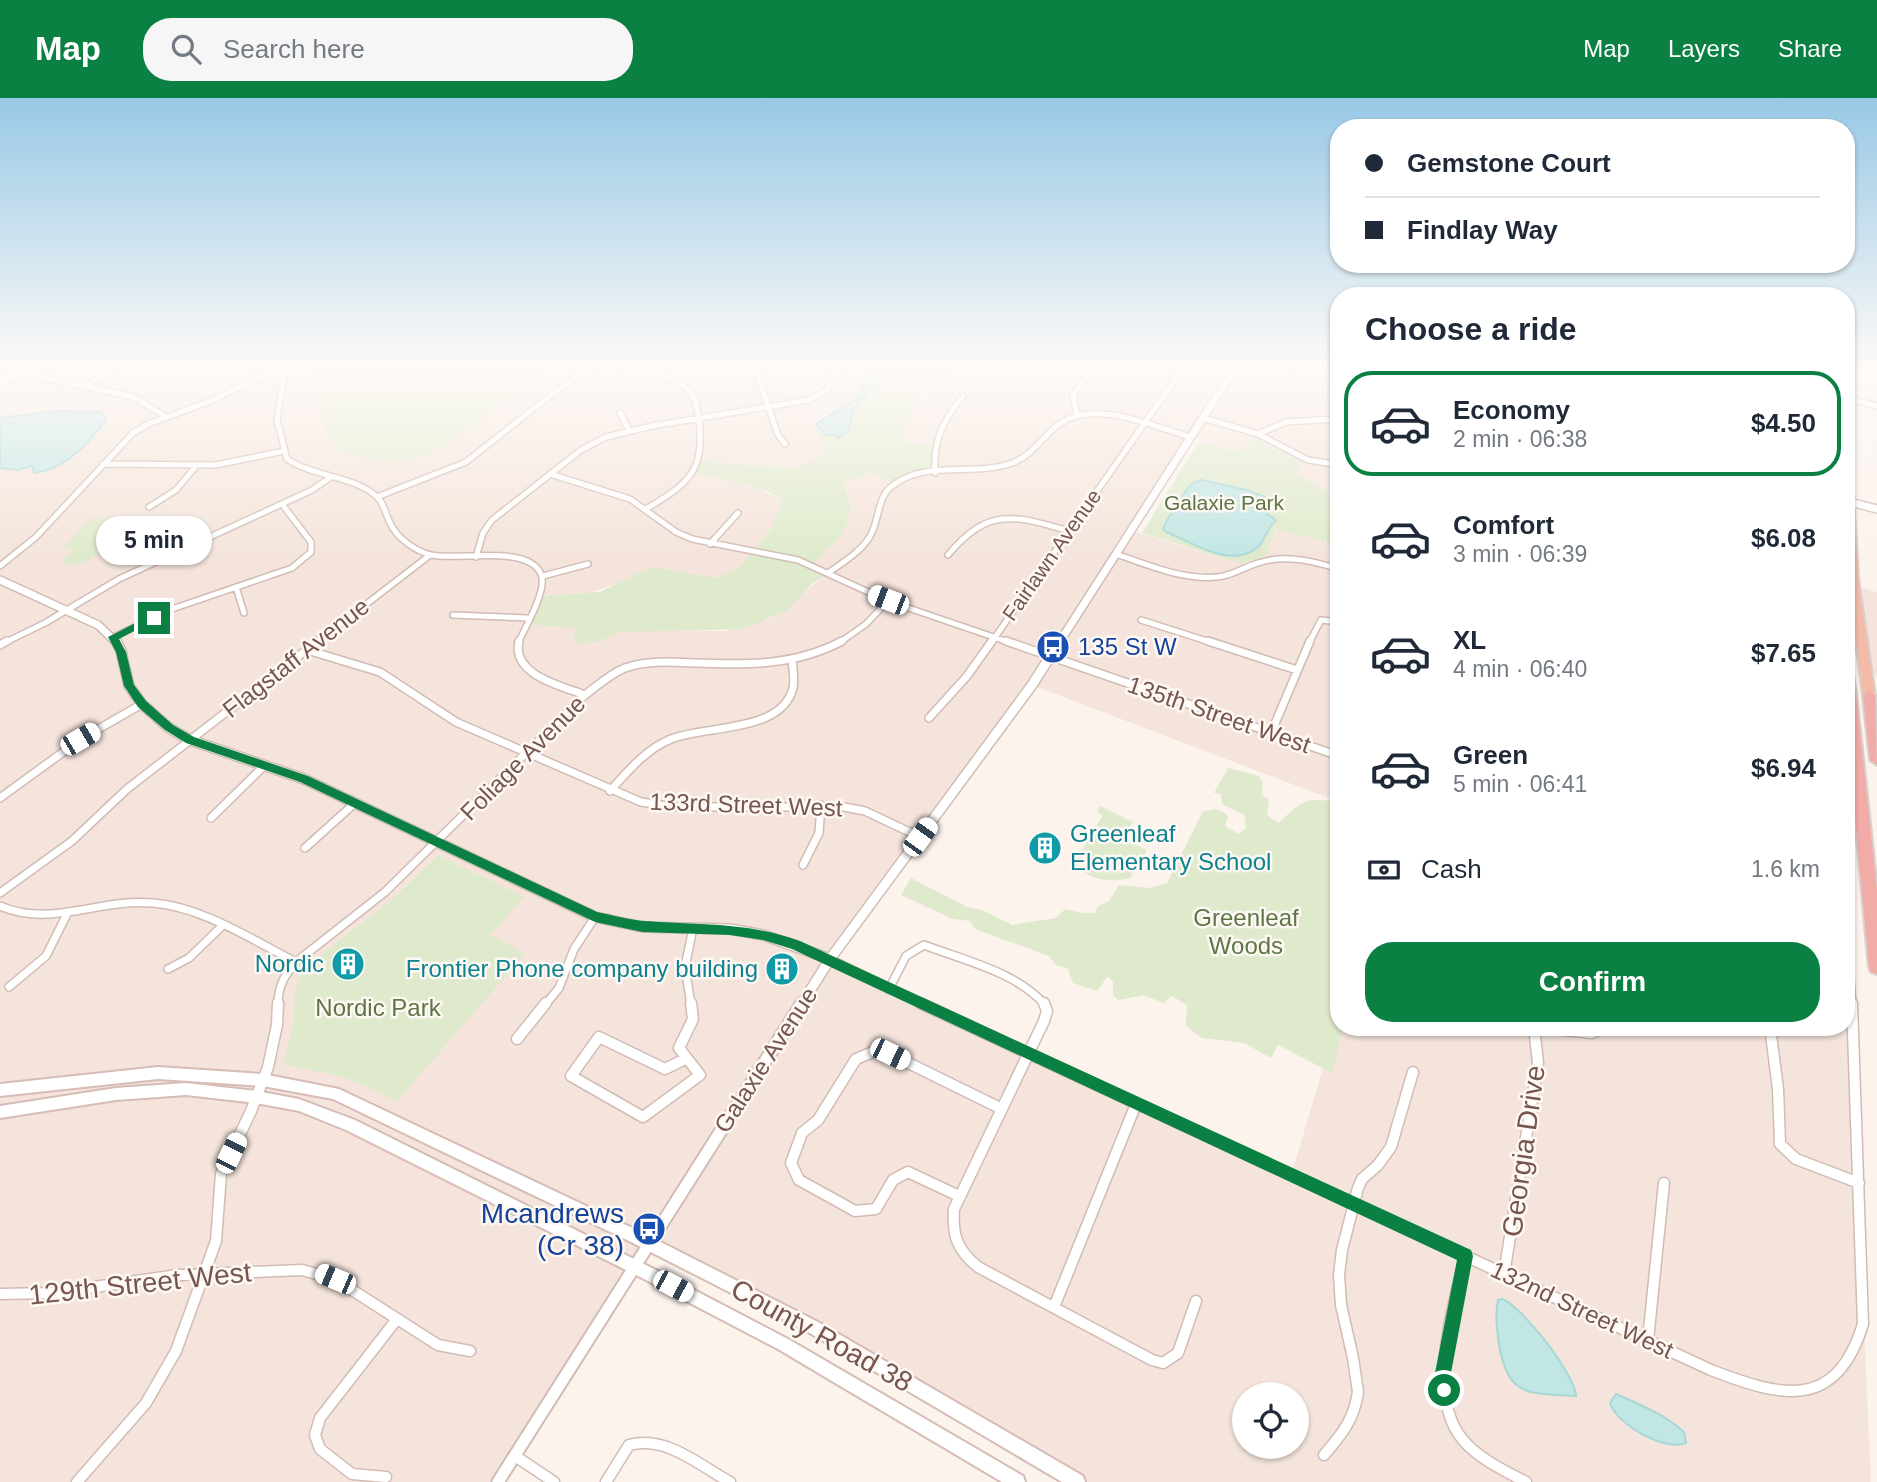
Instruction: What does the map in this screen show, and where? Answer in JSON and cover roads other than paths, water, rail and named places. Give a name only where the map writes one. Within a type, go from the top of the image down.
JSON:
[{"type":"highway","points":[[1855,591],[1873,697],[1877,760]]},
{"type":"highway","points":[[1855,759],[1877,967]]},
{"type":"main road","name":"County Road 38","points":[[0,1090],[158,1073],[263,1080],[334,1093],[649,1244],[813,1327],[1077,1482]]},
{"type":"main road","name":"County Road 38","points":[[0,1112],[116,1094],[176,1090],[256,1097],[299,1105],[350,1125],[635,1266],[783,1345],[1017,1482]]},
{"type":"street","points":[[0,566],[36,537],[134,433]]},
{"type":"street","points":[[280,433],[284,451],[296,466],[360,486],[377,497],[397,534],[429,555],[449,558],[520,558],[535,565],[543,576],[542,588],[517,645],[521,663],[535,674],[585,695]]},
{"type":"street","points":[[377,497],[466,462],[503,433]]},
{"type":"street","points":[[476,557],[483,533],[492,520],[594,442],[621,433]]},
{"type":"street","points":[[646,509],[681,489],[695,473],[703,444],[701,433]]},
{"type":"street","points":[[780,433],[785,444]]},
{"type":"street","points":[[935,473],[933,452],[937,433]]},
{"type":"street","points":[[828,573],[856,552],[869,537],[877,523],[882,498],[890,488],[909,477],[990,469],[1013,463],[1029,454],[1047,433]]},
{"type":"street","name":"Fairlawn Avenue","points":[[929,718],[967,676],[1138,433]]},
{"type":"street","points":[[1173,433],[1191,437]]},
{"type":"street","name":"Galaxie Avenue","points":[[498,1482],[830,959],[1051,657],[1194,433]]},
{"type":"street","points":[[1253,433],[1308,460],[1330,464]]},
{"type":"street","points":[[103,464],[235,463],[284,451]]},
{"type":"street","points":[[149,507],[176,489],[197,465]]},
{"type":"street","name":"135th Street West","points":[[550,474],[612,492],[646,509],[676,532],[710,544],[798,560],[888,600],[1330,753]]},
{"type":"street","points":[[0,645],[119,579],[312,490],[331,477]]},
{"type":"street","points":[[1855,499],[1877,502]]},
{"type":"street","points":[[1855,501],[1877,509]]},
{"type":"street","points":[[0,580],[98,625],[113,637],[175,608],[292,568],[311,552],[312,542],[282,504]]},
{"type":"street","points":[[710,544],[738,513]]},
{"type":"street","points":[[948,555],[969,530],[995,519],[1027,519],[1069,531]]},
{"type":"street","name":"Flagstaff Avenue","points":[[0,893],[72,841],[127,789],[429,555]]},
{"type":"street","points":[[1116,555],[1180,574],[1204,577],[1231,574],[1257,563],[1284,559],[1330,567]]},
{"type":"street","points":[[543,576],[588,565]]},
{"type":"street","points":[[236,587],[244,613]]},
{"type":"street","name":"Foliage Avenue","points":[[77,1482],[146,1403],[176,1351],[216,1241],[221,1174],[263,1080],[277,1025],[278,991],[284,976],[296,962],[385,892],[438,843],[585,695],[611,674],[645,663],[760,664],[792,661],[821,653],[849,639],[867,625],[888,600]]},
{"type":"street","points":[[453,615],[528,618]]},
{"type":"street","points":[[1141,620],[1297,670]]},
{"type":"street","points":[[1272,733],[1317,624],[1321,620],[1330,621]]},
{"type":"street","name":"132nd Street West","points":[[113,637],[121,652],[129,686],[142,704],[169,727],[190,740],[265,765],[355,803],[595,916],[642,927],[693,928],[763,935],[830,959],[1353,1205],[1751,1385],[1781,1390],[1807,1388],[1827,1383],[1847,1363],[1863,1324],[1859,1183]]},
{"type":"street","name":"133rd Street West","points":[[307,650],[380,672],[456,722],[640,802],[672,807],[821,805],[865,811],[920,837]]},
{"type":"street","points":[[610,791],[642,756],[667,740],[699,730],[749,725],[776,712],[788,701],[794,688],[792,661]]},
{"type":"street","points":[[0,798],[80,739],[142,704]]},
{"type":"street","points":[[211,818],[265,765]]},
{"type":"street","points":[[305,848],[355,803]]},
{"type":"street","points":[[803,865],[819,833],[821,805]]},
{"type":"street","points":[[0,906],[21,914],[43,916],[121,904],[153,903],[178,909],[296,962]]},
{"type":"street","points":[[9,987],[41,965],[53,948],[68,912]]},
{"type":"street","points":[[517,1039],[559,988],[574,949],[595,916]]},
{"type":"street","points":[[168,969],[190,958],[221,927]]},
{"type":"street","points":[[685,1059],[665,1069],[599,1037],[571,1076],[643,1117],[700,1074],[678,1048],[693,1019],[685,967],[693,928]]},
{"type":"street","points":[[889,989],[907,953],[914,947],[924,945],[1002,976],[1029,990],[1045,1006],[1047,1013],[959,1196],[951,1226],[963,1254],[978,1266],[1152,1360],[1163,1363],[1178,1353],[1196,1301]]},
{"type":"street","name":"Georgia Drive","points":[[1504,1274],[1538,1063],[1536,1036]]},
{"type":"street","points":[[1771,1036],[1778,1089],[1780,1144],[1796,1159],[1859,1183],[1851,1036]]},
{"type":"street","points":[[959,1196],[908,1172],[893,1180],[876,1209],[855,1211],[799,1180],[792,1170],[791,1157],[802,1133],[818,1120],[852,1064],[868,1053],[890,1054],[1002,1109]]},
{"type":"street","points":[[1324,1455],[1349,1425],[1358,1398],[1357,1380],[1341,1317],[1339,1287],[1342,1253],[1353,1205],[1362,1179],[1378,1165],[1391,1147],[1413,1072]]},
{"type":"street","points":[[1054,1307],[1136,1104]]},
{"type":"street","points":[[1648,1340],[1664,1183]]},
{"type":"street","points":[[1465,1256],[1443,1373],[1446,1407],[1460,1438],[1490,1463],[1526,1482]]},
{"type":"street","name":"129th Street West","points":[[0,1294],[30,1297],[137,1279],[205,1274],[292,1269],[317,1272],[335,1279],[438,1345],[470,1351]]},
{"type":"street","points":[[386,1477],[352,1474],[320,1449],[314,1435],[320,1418],[397,1319]]},
{"type":"street","points":[[606,1482],[629,1445],[641,1441],[667,1447],[730,1482]]},
{"type":"street","points":[[515,1456],[555,1482]]},
{"type":"water","points":[[0,433],[96,433],[67,460],[45,471],[34,473],[32,466],[18,470],[0,468]]},
{"type":"water","points":[[824,433],[846,433],[838,439],[835,435]]},
{"type":"water","points":[[1201,480],[1247,490],[1270,499],[1267,514],[1276,520],[1258,547],[1236,556],[1224,555],[1199,547],[1163,529],[1187,489]]},
{"type":"water","points":[[1502,1299],[1522,1314],[1558,1358],[1574,1386],[1576,1396],[1533,1393],[1515,1384],[1508,1375],[1497,1328],[1498,1300]]},
{"type":"water","points":[[1616,1394],[1668,1420],[1684,1432],[1686,1443],[1666,1444],[1631,1427],[1614,1411],[1610,1403]]},
{"type":"place","name":"135 St W","points":[[1053,647]]},
{"type":"place","name":"Greenleaf Elementary School","points":[[1045,848]]},
{"type":"place","name":"Nordic","points":[[348,964]]},
{"type":"place","name":"Frontier Phone company building","points":[[782,969]]},
{"type":"place","name":"Mcandrews (Cr 38)","points":[[649,1229]]},
{"type":"park label","name":"Galaxie Park","points":[[1224,503]]},
{"type":"park label","name":"Greenleaf Woods","points":[[1246,932]]},
{"type":"park label","name":"Nordic Park","points":[[378,1008]]}]
